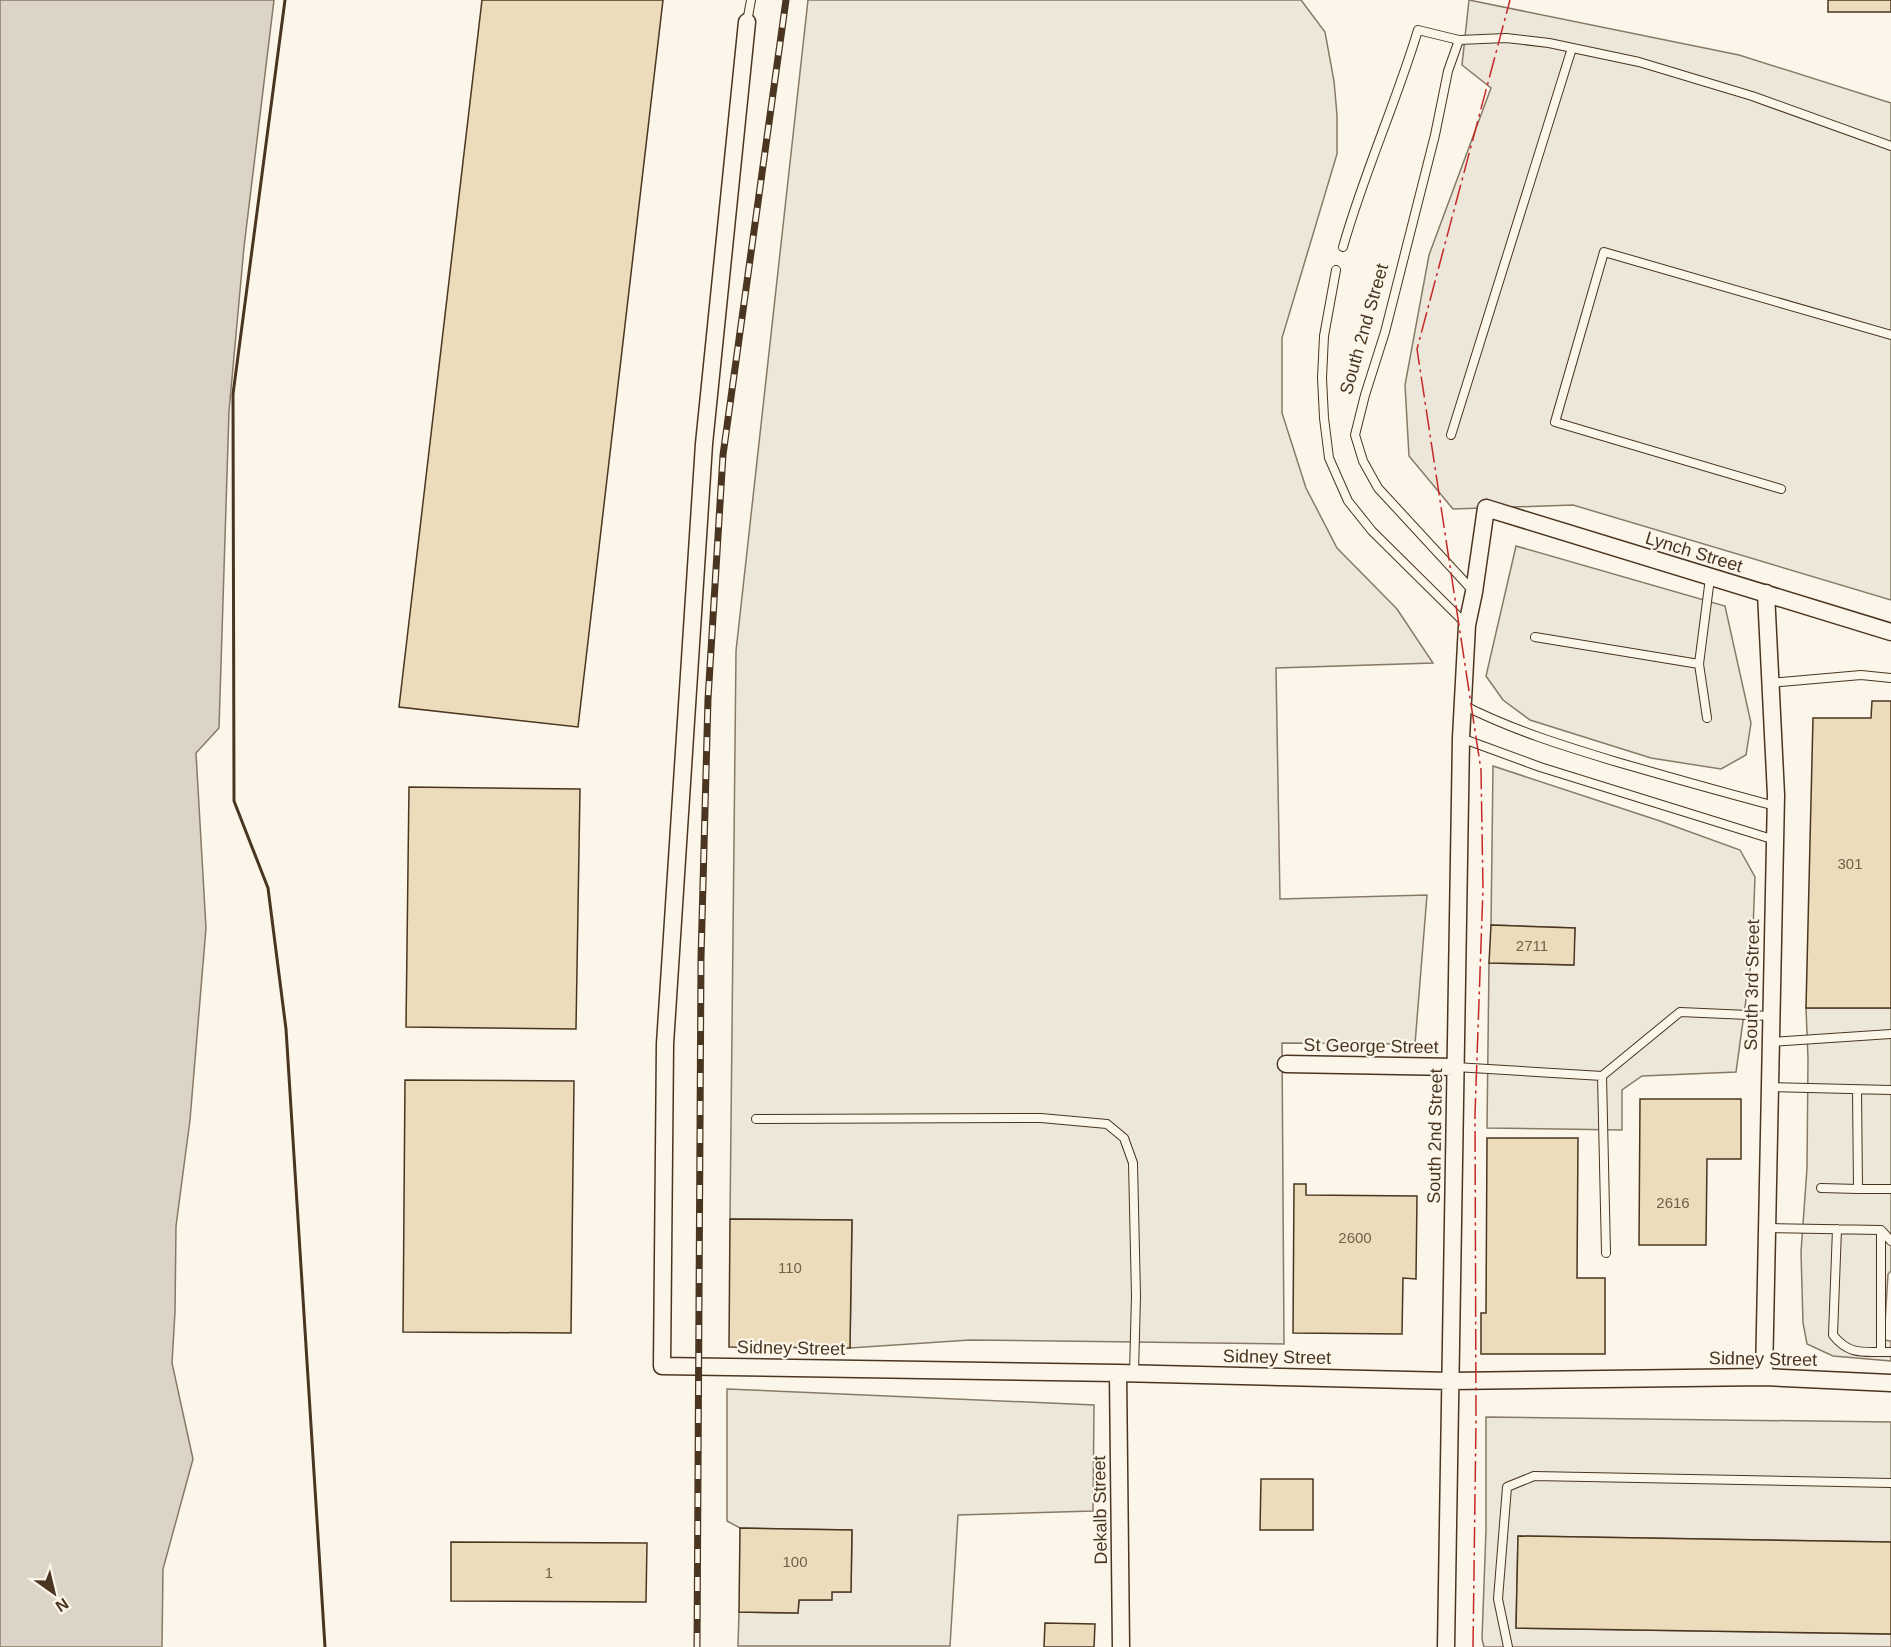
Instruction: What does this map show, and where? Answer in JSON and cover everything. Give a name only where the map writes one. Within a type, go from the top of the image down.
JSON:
[{"type":"street","name":"Sidney Street","points":[[747,22],[704,444],[665,1044],[662,1366],[1126,1373],[1451,1381],[1764,1377],[1891,1383]]},
{"type":"street","name":"South 2nd Street","points":[[1446,1647],[1461,738],[1467,625],[1486,508]]},
{"type":"street","name":"Lynch Street","points":[[1486,508],[1891,632]]},
{"type":"street","name":"South 3rd Street","points":[[1764,1377],[1775,840],[1766,593]]},
{"type":"street","name":"St George Street","points":[[1286,1064],[1455,1067]]},
{"type":"street","name":"Dekalb Street","points":[[1121,1647],[1126,1373]]},
{"type":"lane","points":[[747,22],[751,0]]},
{"type":"lane","points":[[1342,247],[1419,30],[1459,40],[1506,38],[1549,43],[1639,62],[1752,96],[1891,146]]},
{"type":"lane","name":"South 2nd Street","points":[[1459,40],[1448,71],[1435,135],[1385,332],[1355,435],[1364,461],[1378,488],[1474,592]]},
{"type":"lane","points":[[1451,435],[1572,48]]},
{"type":"lane","points":[[1781,489],[1555,422],[1604,252],[1890,333]]},
{"type":"lane","name":"South 2nd Street","points":[[1336,270],[1324,336],[1324,418],[1329,458],[1348,501],[1372,531],[1467,625]]},
{"type":"lane","points":[[1707,718],[1699,664],[1710,578]]},
{"type":"lane","points":[[1535,637],[1699,664]]},
{"type":"lane","points":[[1770,683],[1861,675],[1891,678]]},
{"type":"lane","points":[[1463,705],[1514,729],[1549,742],[1697,786],[1775,806]]},
{"type":"lane","points":[[1461,738],[1540,767],[1775,840]]},
{"type":"lane","points":[[1455,1067],[1602,1076],[1680,1012],[1771,1016]]},
{"type":"lane","points":[[1771,1042],[1891,1034]]},
{"type":"lane","points":[[1602,1076],[1606,1253]]},
{"type":"lane","points":[[1770,1087],[1891,1090]]},
{"type":"lane","points":[[1857,1090],[1858,1189]]},
{"type":"lane","name":"Dekalb Street","points":[[756,1119],[1041,1118],[1107,1124],[1124,1138],[1132,1163],[1136,1278],[1126,1373]]},
{"type":"lane","points":[[1821,1188],[1891,1189]]},
{"type":"lane","points":[[1767,1228],[1881,1230],[1891,1241]]},
{"type":"lane","points":[[1837,1229],[1833,1335],[1840,1344],[1852,1351],[1891,1352]]},
{"type":"lane","points":[[1881,1230],[1881,1351]]},
{"type":"lane","points":[[1508,1647],[1498,1599],[1507,1487],[1516,1483],[1534,1476],[1891,1483]]},
{"type":"shaded area","points":[[0,0],[274,0],[244,247],[229,411],[219,728],[196,753],[206,928],[190,1120],[176,1226],[172,1363],[193,1459],[163,1569],[162,1647],[0,1647]]},
{"type":"shaded area","points":[[808,0],[1301,0],[1325,32],[1334,81],[1337,154],[1282,338],[1282,413],[1306,488],[1337,548],[1397,609],[1433,663],[1276,668],[1280,899],[1427,895],[1415,1044],[1282,1043],[1284,1344],[970,1340],[850,1348],[852,1220],[730,1219],[736,651]]},
{"type":"shaded area","points":[[1469,0],[1739,55],[1891,103],[1891,600],[1573,505],[1453,509],[1409,456],[1405,385],[1429,255],[1491,88],[1462,65]]},
{"type":"shaded area","points":[[1516,546],[1725,606],[1751,723],[1746,755],[1721,769],[1651,758],[1530,720],[1503,700],[1486,676]]},
{"type":"shaded area","points":[[1493,766],[1740,850],[1755,877],[1752,956],[1736,1072],[1642,1076],[1622,1090],[1622,1130],[1487,1128],[1489,963],[1573,965],[1575,928],[1491,925]]},
{"type":"shaded area","points":[[1806,1008],[1891,1008],[1891,1271],[1888,1274],[1884,1340],[1891,1341],[1891,1361],[1833,1356],[1807,1344],[1803,1323],[1801,1252],[1807,1168]]},
{"type":"shaded area","points":[[727,1389],[1094,1405],[1093,1511],[958,1515],[950,1646],[738,1646],[739,1612],[798,1613],[799,1600],[831,1600],[832,1592],[851,1592],[852,1530],[740,1528],[727,1521]]},
{"type":"shaded area","points":[[1486,1417],[1891,1422],[1891,1542],[1518,1536],[1516,1628],[1891,1634],[1891,1647],[1484,1647],[1482,1639],[1486,1530]]},
{"type":"building","points":[[482,0],[663,0],[578,727],[399,707]]},
{"type":"building","points":[[1828,0],[1891,0],[1891,12],[1828,12]]},
{"type":"building","points":[[1872,701],[1891,701],[1891,1008],[1806,1008],[1813,718],[1871,718]]},
{"type":"building","points":[[409,787],[580,789],[576,1029],[406,1027]]},
{"type":"building","points":[[1491,925],[1575,928],[1574,965],[1489,963]]},
{"type":"building","points":[[405,1080],[574,1081],[571,1333],[403,1332]]},
{"type":"building","points":[[1640,1099],[1741,1099],[1741,1159],[1707,1159],[1706,1245],[1639,1245]]},
{"type":"building","points":[[1487,1138],[1578,1138],[1577,1278],[1605,1278],[1605,1354],[1481,1354],[1481,1313],[1486,1313]]},
{"type":"building","points":[[1294,1184],[1306,1184],[1306,1195],[1417,1196],[1416,1279],[1403,1278],[1402,1334],[1293,1333]]},
{"type":"building","points":[[730,1219],[852,1220],[850,1348],[729,1347]]},
{"type":"building","points":[[1261,1479],[1313,1479],[1313,1530],[1260,1530]]},
{"type":"building","points":[[740,1528],[852,1530],[851,1592],[832,1592],[832,1600],[799,1600],[798,1613],[739,1612]]},
{"type":"building","points":[[1518,1536],[1891,1542],[1891,1634],[1516,1628]]},
{"type":"building","points":[[451,1542],[647,1543],[646,1602],[451,1601]]},
{"type":"building","points":[[1045,1623],[1095,1624],[1094,1647],[1044,1647]]},
{"type":"railway","points":[[697,1647],[701,958],[708,699],[723,455],[786,0]]},
{"type":"wall","points":[[285,0],[233,394],[234,801],[268,888],[286,1029],[325,1647]]},
{"type":"power","points":[[1473,1647],[1476,1421],[1475,1114],[1483,888],[1481,770],[1417,349],[1510,0]]}]
